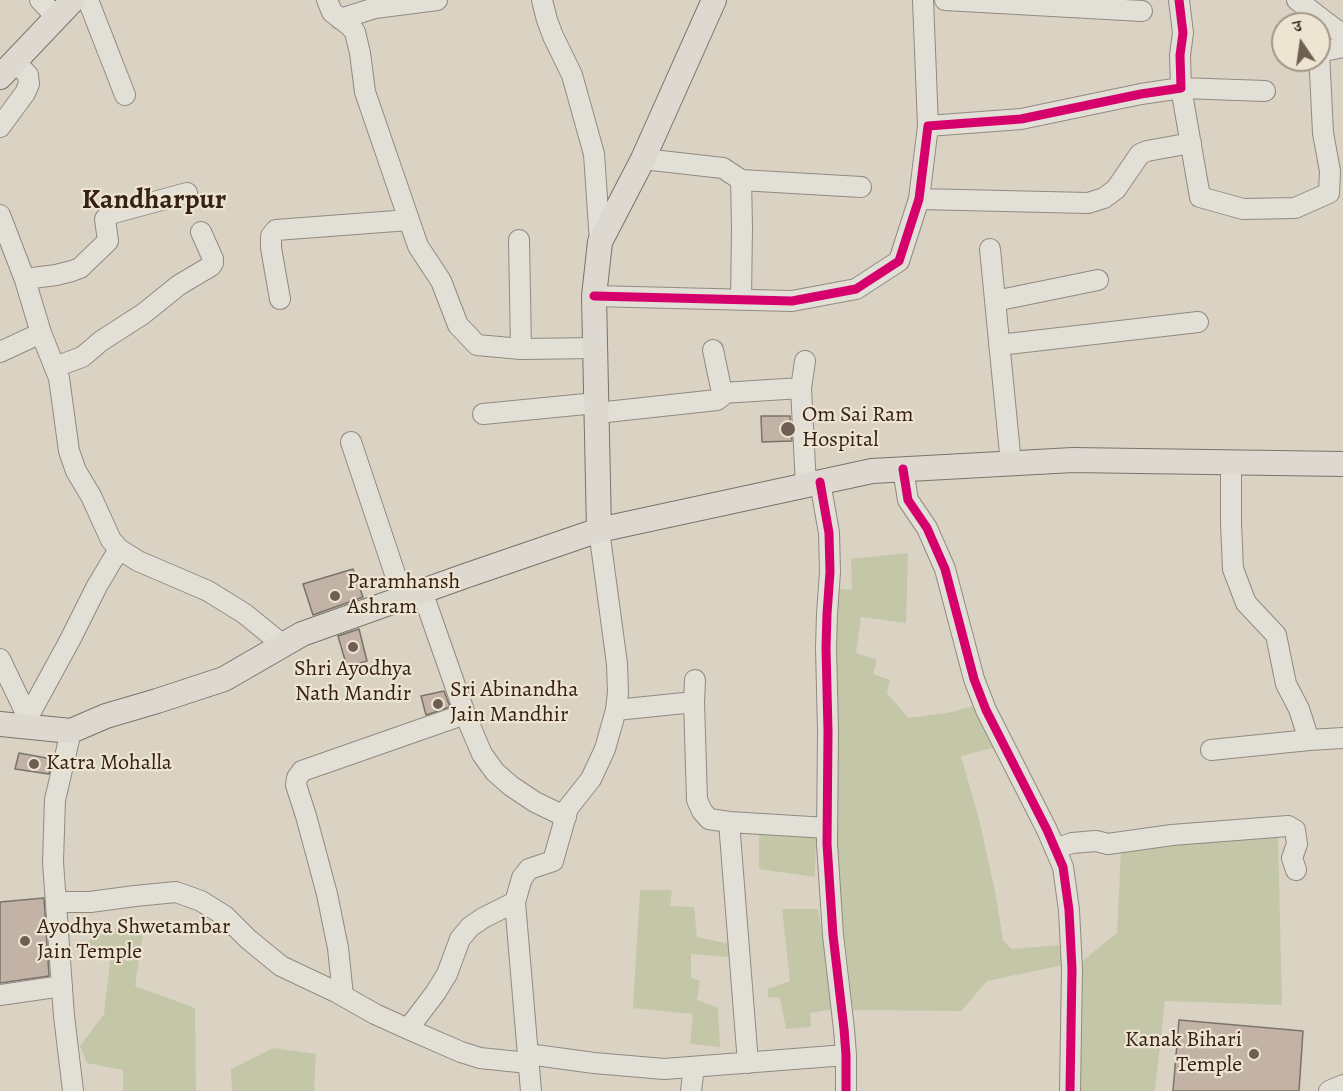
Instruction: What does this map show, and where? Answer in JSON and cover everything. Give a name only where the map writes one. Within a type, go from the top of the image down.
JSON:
[{"type":"main road","points":[[7,69],[48,9],[73,0]]},
{"type":"main road","points":[[599,530],[594,296],[600,242],[643,159],[714,0]]},
{"type":"main road","points":[[0,724],[30,723],[71,731],[106,716],[224,679],[302,634],[599,530],[872,471],[1073,460],[1343,464]]},
{"type":"street","points":[[88,0],[125,95]]},
{"type":"street","points":[[327,0],[332,12],[355,32],[365,92],[418,246],[441,281],[458,325],[477,345],[521,349],[595,348]]},
{"type":"street","points":[[340,19],[375,8],[437,0]]},
{"type":"street","points":[[543,0],[553,36],[572,75],[594,154],[600,242]]},
{"type":"street","points":[[594,296],[792,302],[856,289],[899,261],[919,199],[928,126],[923,0]]},
{"type":"street","points":[[945,0],[1048,3],[1142,11]]},
{"type":"street","points":[[1179,0],[1184,33],[1180,56],[1181,88],[1200,197],[1243,209],[1295,208],[1329,194],[1330,171],[1323,133],[1319,52],[1343,47]]},
{"type":"street","points":[[1298,0],[1343,33]]},
{"type":"street","points":[[0,126],[25,93],[29,84],[28,75],[7,69]]},
{"type":"street","points":[[928,126],[1020,119],[1181,88],[1265,91]]},
{"type":"street","points":[[919,199],[1088,204],[1104,198],[1116,189],[1140,154],[1191,143]]},
{"type":"street","points":[[643,159],[723,168],[741,180],[861,187]]},
{"type":"street","points":[[741,180],[741,300]]},
{"type":"street","points":[[25,279],[72,272],[80,268],[108,241],[105,219],[110,214],[187,193]]},
{"type":"street","points":[[0,215],[59,378],[69,451],[76,471],[91,496],[111,540],[119,549],[138,561],[207,591],[245,614],[283,645]]},
{"type":"street","points":[[280,299],[271,248],[271,236],[276,230],[409,220]]},
{"type":"street","points":[[55,367],[82,357],[101,341],[143,314],[179,285],[211,266],[213,259],[201,232]]},
{"type":"street","points":[[519,240],[521,349]]},
{"type":"street","points":[[990,249],[1011,464]]},
{"type":"street","points":[[995,301],[1098,280]]},
{"type":"street","points":[[999,345],[1198,322]]},
{"type":"street","points":[[0,352],[41,333]]},
{"type":"street","points":[[483,414],[711,402],[721,398],[722,393],[713,350]]},
{"type":"street","points":[[805,361],[801,388],[813,484],[829,533],[830,572],[826,648],[827,844],[833,935],[846,1055],[846,1091]]},
{"type":"street","points":[[722,393],[801,388]]},
{"type":"street","points":[[351,442],[412,595],[482,754],[495,772],[511,786],[566,817]]},
{"type":"street","points":[[1232,463],[1233,569],[1246,603],[1276,635],[1286,684],[1299,709],[1309,740]]},
{"type":"street","points":[[903,470],[908,500],[927,528],[945,569],[974,679],[986,710],[1020,775],[1063,867],[1072,969],[1070,1091]]},
{"type":"street","points":[[531,1091],[515,902],[522,878],[529,869],[553,861],[568,808],[591,779],[605,749],[616,710],[617,664],[599,530]]},
{"type":"street","points":[[30,723],[97,586],[119,549]]},
{"type":"street","points":[[0,659],[30,723]]},
{"type":"street","points":[[695,680],[697,800],[709,819],[827,828]]},
{"type":"street","points":[[616,710],[694,702]]},
{"type":"street","points":[[343,996],[338,948],[327,894],[296,785],[297,778],[302,771],[465,714]]},
{"type":"street","points":[[71,731],[55,800],[53,862],[62,986],[73,1091]]},
{"type":"street","points":[[1211,750],[1343,738]]},
{"type":"street","points":[[729,822],[748,1063]]},
{"type":"street","points":[[1055,849],[1072,843],[1096,841],[1108,844],[1172,835],[1288,826],[1295,830],[1297,844],[1292,858],[1296,870]]},
{"type":"street","points":[[56,902],[90,902],[176,892],[201,900],[225,916],[248,939],[281,966],[375,1014],[461,1052],[480,1058],[528,1058],[664,1069],[846,1055]]},
{"type":"street","points":[[408,1029],[447,974],[460,939],[470,927],[515,902]]},
{"type":"street","points":[[0,995],[62,986]]},
{"type":"street","points":[[691,1091],[694,1067]]},
{"type":"street","points":[[1329,1091],[1343,1085]]},
{"type":"green space","points":[[908,553],[906,623],[861,617],[856,653],[877,660],[873,674],[890,680],[887,693],[908,718],[947,713],[974,706],[996,747],[961,756],[979,819],[1003,940],[1012,949],[1059,945],[1063,965],[987,981],[961,1011],[853,1010],[832,831],[834,588],[852,590],[851,559]]},
{"type":"green space","points":[[759,834],[816,836],[815,877],[759,869]]},
{"type":"green space","points":[[1278,835],[1282,1005],[1165,1001],[1155,1091],[1080,1091],[1080,963],[1117,933],[1121,851]]},
{"type":"green space","points":[[640,890],[672,890],[670,906],[694,907],[697,937],[730,944],[729,957],[691,954],[691,978],[700,981],[697,1000],[718,1008],[720,1047],[690,1044],[693,1014],[633,1008]]},
{"type":"green space","points":[[782,909],[818,909],[834,1009],[810,1013],[811,1027],[786,1029],[780,998],[768,997],[768,989],[790,981]]},
{"type":"green space","points":[[128,923],[144,928],[135,986],[195,1008],[196,1091],[123,1091],[123,1070],[87,1063],[80,1046],[104,1014],[111,952],[76,946]]},
{"type":"green space","points":[[273,1048],[316,1054],[314,1091],[232,1091],[231,1069]]},
{"type":"building","points":[[761,416],[790,416],[792,441],[762,442]]},
{"type":"building","name":"Paramhansh Ashram","points":[[353,569],[363,597],[313,615],[303,584]]},
{"type":"building","name":"Shri Ayodhya Nath Mandir","points":[[359,629],[367,661],[347,667],[338,636]]},
{"type":"building","name":"Sri Abinandha Jain Mandhir","points":[[444,691],[450,707],[426,715],[421,696]]},
{"type":"building","name":"Katra Mohalla","points":[[19,753],[52,759],[49,774],[15,769]]},
{"type":"building","name":"Ayodhya Shwetambar Jain Temple","points":[[44,898],[49,976],[0,983],[0,902]]},
{"type":"building","points":[[1179,1020],[1303,1031],[1299,1091],[1173,1091]]},
{"type":"cycle path","points":[[594,296],[792,301],[856,289],[899,261],[919,199],[928,126],[1021,119],[1181,88],[1180,55],[1183,33],[1179,0]]},
{"type":"cycle path","points":[[903,469],[908,500],[927,528],[945,569],[974,679],[986,710],[1047,830],[1063,867],[1069,910],[1072,969],[1070,1091]]},
{"type":"cycle path","points":[[820,482],[829,533],[830,572],[826,648],[827,844],[833,935],[844,1029],[846,1091]]},
{"type":"place","name":"Om Sai Ram Hospital","points":[[788,429]]},
{"type":"place","name":"Paramhansh Ashram","points":[[335,596]]},
{"type":"place","name":"Shri Ayodhya Nath Mandir","points":[[353,647]]},
{"type":"place","name":"Sri Abinandha Jain Mandhir","points":[[438,704]]},
{"type":"place","name":"Katra Mohalla","points":[[34,764]]},
{"type":"place","name":"Ayodhya Shwetambar Jain Temple","points":[[25,941]]},
{"type":"place","name":"Kanak Bihari Temple","points":[[1254,1054]]},
{"type":"district","name":"Kandharpur","points":[[154,201]]}]
